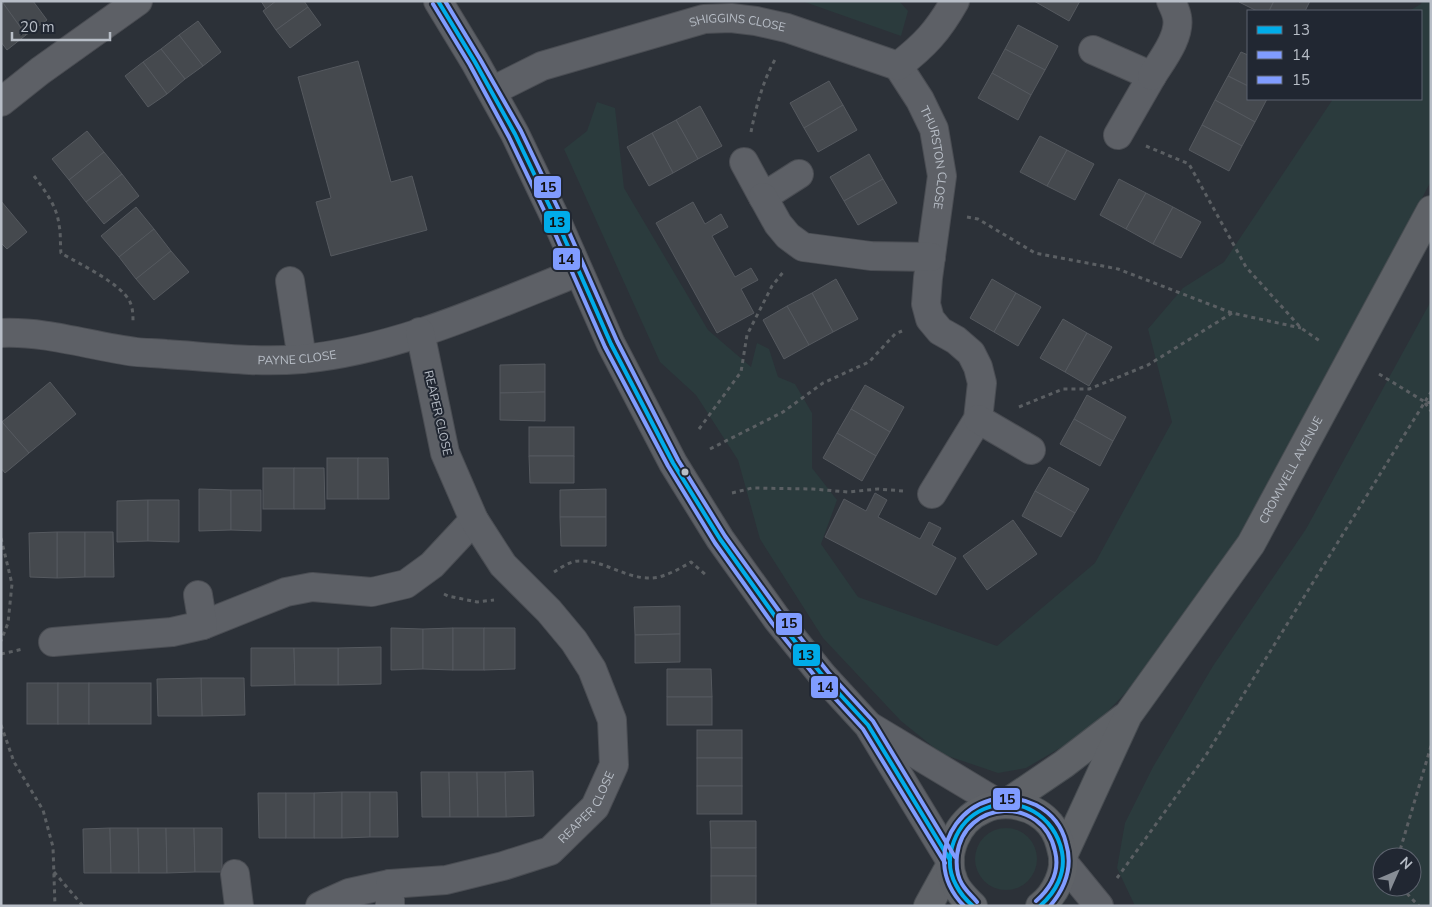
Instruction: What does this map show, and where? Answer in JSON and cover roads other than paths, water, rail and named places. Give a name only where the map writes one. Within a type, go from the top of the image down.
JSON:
[{"type":"main road","name":"CROMWELL AVENUE","points":[[1040,906],[1053,892],[1060,878],[1063,859],[1128,715],[1251,544],[1431,210]]},
{"type":"main road","name":"CROMWELL AVENUE","points":[[950,863],[952,844],[959,829],[970,817],[984,808],[1002,804],[1064,764],[1128,715]]},
{"type":"main road","points":[[1002,804],[1022,806],[1037,813],[1050,824],[1059,840],[1063,859]]},
{"type":"main road","points":[[928,906],[950,863]]},
{"type":"main road","points":[[950,863],[954,882],[963,896],[973,906]]},
{"type":"street","points":[[1,102],[40,71],[138,1]]},
{"type":"street","points":[[438,1],[492,91],[536,177],[611,344],[673,463],[720,539],[782,626],[823,676],[868,724],[950,863]]},
{"type":"street","points":[[898,66],[933,36],[956,1]]},
{"type":"street","points":[[1118,135],[1174,38],[1177,27],[1171,1]]},
{"type":"street","name":"SHIGGINS CLOSE","points":[[492,91],[542,66],[704,19],[731,18],[758,11],[787,28],[898,66]]},
{"type":"street","points":[[1093,50],[1152,76]]},
{"type":"street","name":"THURSTON CLOSE","points":[[898,66],[920,100],[934,129],[942,176],[926,304],[930,319],[940,331],[956,340],[971,353],[978,367],[982,383],[978,419]]},
{"type":"street","points":[[744,162],[783,230],[803,247],[871,256],[931,257]]},
{"type":"street","points":[[763,197],[798,174]]},
{"type":"street","name":"PAYNE CLOSE","points":[[1,333],[17,332],[51,336],[136,352],[262,360],[302,358],[365,349],[420,332],[485,309],[578,272]]},
{"type":"street","points":[[290,280],[302,358]]},
{"type":"street","name":"REAPER CLOSE","points":[[320,906],[349,893],[390,895],[503,866],[550,851],[595,807],[614,765],[612,720],[592,669],[574,641],[549,611],[503,564],[474,520],[445,453],[420,332]]},
{"type":"street","points":[[932,494],[978,419],[1031,450]]},
{"type":"street","points":[[53,642],[172,632],[203,625],[286,592],[312,587],[372,592],[406,584],[432,565],[474,520]]},
{"type":"street","points":[[198,595],[203,625]]},
{"type":"street","points":[[868,724],[1002,804]]},
{"type":"street","points":[[1063,859],[1099,906]]},
{"type":"street","points":[[235,874],[239,906]]}]
